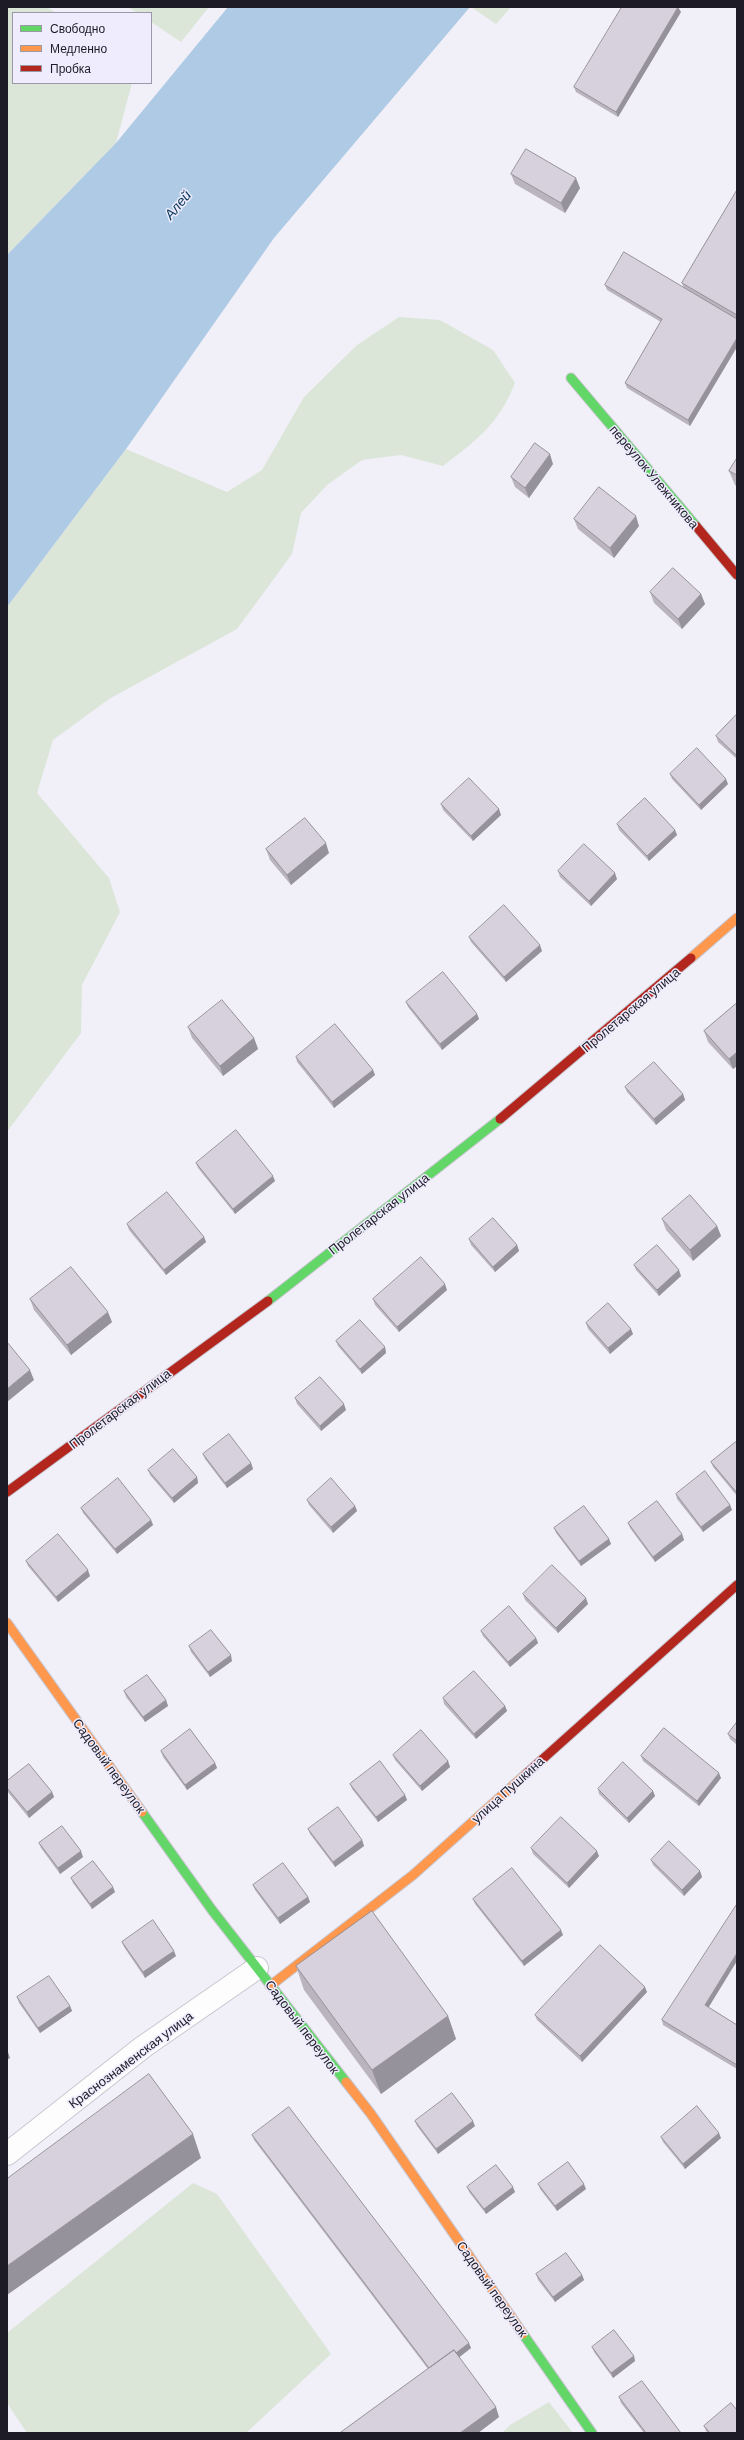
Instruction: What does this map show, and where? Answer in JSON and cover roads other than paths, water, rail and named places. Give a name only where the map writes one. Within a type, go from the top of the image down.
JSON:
[{"type":"street","name":"переулок Улежникова","points":[[571,378],[737,575]]},
{"type":"street","name":"Пролетарская улица","points":[[7,1492],[339,1246],[558,1071],[668,979],[737,918]]},
{"type":"street","name":"улица Пушкина","points":[[270,1986],[413,1875],[737,1586]]},
{"type":"street","name":"Садовый переулок","points":[[7,1623],[212,1910],[371,2114],[592,2433]]},
{"type":"street","name":"Краснознаменская улица","points":[[7,2154],[143,2048],[257,1968]]},
{"type":"water","name":"Алей","points":[[228,7],[470,7],[274,238],[126,449],[7,607],[7,255],[116,143]]}]
